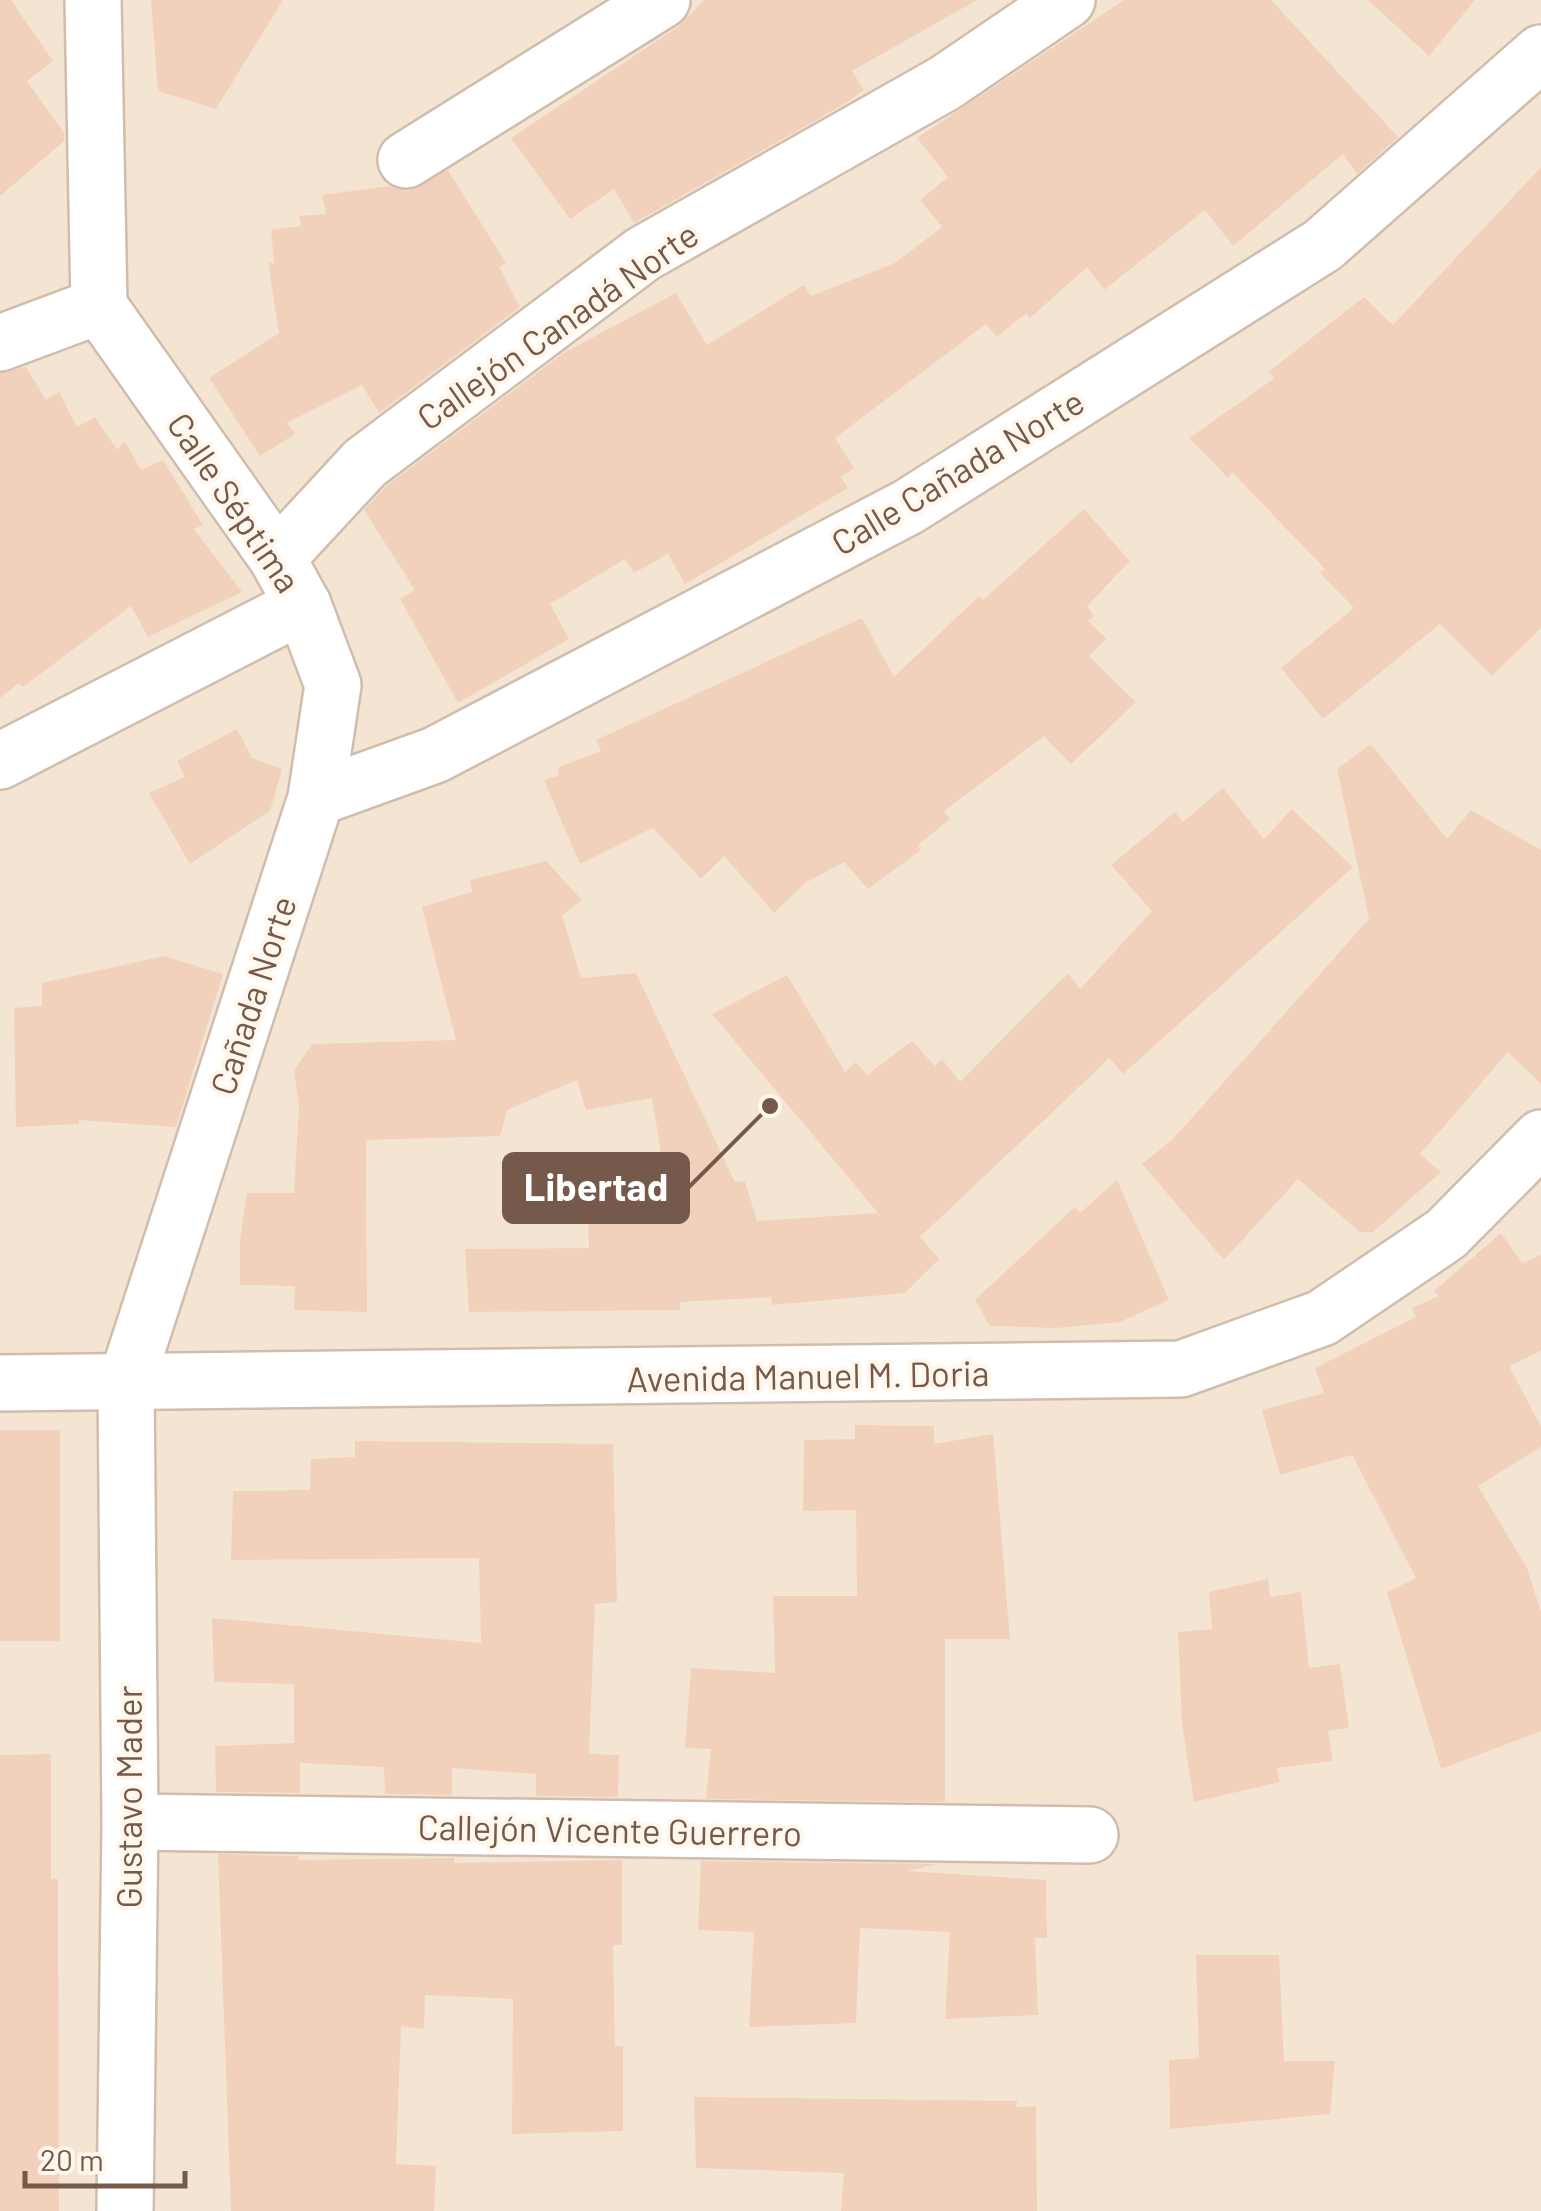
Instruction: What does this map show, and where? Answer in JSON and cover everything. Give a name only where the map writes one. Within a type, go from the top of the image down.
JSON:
[{"type":"street","points":[[0,343],[99,306],[93,0]]},
{"type":"street","points":[[406,160],[662,0]]},
{"type":"street","name":"Callejón Canadá Norte","points":[[290,582],[365,463],[643,254],[945,83],[1067,0]]},
{"type":"street","name":"Calle Cañada Norte","points":[[316,798],[436,755],[908,507],[1322,245],[1541,53]]},
{"type":"street","name":"Calle Séptima","points":[[0,761],[290,582],[99,306]]},
{"type":"street","name":"Cañada Norte","points":[[126,1383],[316,798],[334,685],[290,582]]},
{"type":"street","name":"Avenida Manuel M. Doria","points":[[0,1383],[1181,1369],[1322,1318],[1446,1234],[1541,1138]]},
{"type":"street","name":"Gustavo Mader","points":[[125,2211],[130,1822],[126,1383]]},
{"type":"street","name":"Callejón Vicente Guerrero","points":[[130,1822],[1090,1835]]},
{"type":"shaded area","points":[[0,0],[1541,0],[1541,2211],[0,2211]]},
{"type":"building","points":[[0,0],[11,0],[53,61],[27,81],[64,133],[64,141],[0,196]]},
{"type":"building","points":[[151,0],[283,0],[216,109],[158,91]]},
{"type":"building","points":[[704,0],[977,0],[852,71],[864,90],[841,106],[634,223],[614,189],[570,219],[511,138],[679,26]]},
{"type":"building","points":[[1124,0],[1271,0],[1398,137],[1357,174],[1343,154],[1233,246],[1205,210],[1104,290],[1087,267],[1030,318],[1026,313],[997,337],[986,324],[835,438],[854,468],[841,477],[848,488],[685,584],[668,554],[634,573],[625,559],[550,604],[569,639],[458,703],[400,599],[415,590],[364,510],[386,486],[565,352],[676,293],[707,345],[804,285],[811,296],[895,263],[942,227],[920,200],[948,177],[917,138]]},
{"type":"building","points":[[1368,0],[1475,0],[1429,56]]},
{"type":"building","points":[[1541,167],[1541,628],[1492,676],[1440,624],[1323,719],[1281,668],[1354,608],[1320,573],[1325,569],[1232,472],[1228,478],[1189,438],[1275,378],[1268,372],[1364,297],[1393,325]]},
{"type":"building","points":[[448,170],[506,263],[499,267],[520,307],[379,413],[362,385],[287,423],[295,434],[260,456],[209,378],[279,333],[268,262],[274,263],[271,230],[301,226],[299,216],[326,214],[322,195],[390,186],[408,191]]},
{"type":"building","points":[[26,367],[46,400],[59,392],[77,427],[95,417],[117,450],[125,442],[141,470],[163,460],[203,525],[194,529],[242,592],[148,637],[131,606],[23,687],[19,683],[0,698],[0,373]]},
{"type":"building","points":[[1084,509],[1130,561],[1087,606],[1094,616],[1088,621],[1107,639],[1089,656],[1136,702],[1071,764],[1044,736],[944,811],[950,819],[918,845],[921,850],[868,889],[844,862],[805,883],[774,913],[724,856],[701,879],[653,828],[580,864],[544,780],[558,776],[559,767],[601,751],[596,740],[862,618],[894,677],[979,596],[983,600]]},
{"type":"building","points":[[237,729],[252,758],[282,769],[270,811],[190,864],[149,793],[185,777],[177,761]]},
{"type":"building","points":[[1371,744],[1447,839],[1471,810],[1541,850],[1541,1084],[1508,1052],[1420,1154],[1441,1172],[1373,1232],[1360,1232],[1298,1179],[1224,1260],[1142,1164],[1173,1139],[1369,919],[1337,769]]},
{"type":"building","points":[[1223,788],[1264,839],[1292,809],[1353,867],[1123,1074],[1109,1058],[1078,1088],[1075,1085],[1077,1089],[920,1237],[939,1259],[905,1293],[772,1305],[771,1297],[680,1302],[680,1310],[469,1312],[465,1249],[589,1248],[588,1220],[672,1220],[652,1098],[586,1110],[577,1080],[507,1110],[500,1136],[366,1140],[367,1312],[294,1310],[295,1286],[240,1285],[240,1240],[247,1193],[294,1193],[299,1105],[294,1070],[312,1044],[456,1040],[422,907],[472,892],[470,880],[546,861],[582,900],[562,915],[581,978],[636,973],[735,1182],[745,1181],[757,1221],[878,1213],[712,1014],[787,975],[845,1072],[856,1062],[867,1075],[912,1041],[935,1066],[942,1059],[960,1082],[1068,973],[1080,989],[1152,911],[1111,865],[1175,812],[1183,822]]},
{"type":"building","points":[[164,956],[223,974],[176,1127],[79,1120],[79,1124],[16,1127],[14,1008],[42,1006],[42,983]]},
{"type":"building","points":[[1117,1180],[1169,1300],[1120,1322],[1056,1328],[990,1326],[975,1300],[1075,1207],[1080,1213]]},
{"type":"building","points":[[1501,1233],[1522,1263],[1541,1255],[1541,1351],[1509,1366],[1541,1426],[1541,1447],[1478,1486],[1527,1568],[1541,1612],[1541,1731],[1441,1769],[1387,1592],[1416,1578],[1352,1455],[1280,1475],[1262,1410],[1324,1393],[1315,1368],[1416,1317],[1412,1308],[1439,1296],[1434,1291]]},
{"type":"building","points":[[855,1425],[934,1426],[934,1444],[993,1434],[1010,1639],[945,1639],[945,1802],[706,1799],[711,1749],[685,1748],[691,1668],[775,1673],[773,1596],[857,1596],[856,1510],[803,1511],[804,1440],[855,1439]]},
{"type":"building","points":[[0,1430],[60,1430],[60,1641],[0,1641]]},
{"type":"building","points":[[355,1441],[613,1444],[617,1602],[595,1604],[589,1754],[619,1755],[618,1797],[536,1796],[536,1774],[452,1768],[452,1795],[385,1794],[384,1767],[300,1763],[300,1793],[216,1792],[215,1746],[294,1743],[294,1684],[214,1682],[212,1618],[481,1643],[479,1558],[231,1560],[233,1491],[310,1490],[311,1459],[355,1457]]},
{"type":"building","points":[[1268,1579],[1270,1597],[1301,1592],[1309,1668],[1340,1664],[1349,1728],[1328,1731],[1333,1761],[1277,1768],[1280,1782],[1194,1802],[1182,1724],[1178,1632],[1212,1629],[1209,1592]]},
{"type":"building","points":[[51,1754],[51,1879],[58,1879],[59,2211],[0,2211],[0,1755]]},
{"type":"building","points":[[218,1854],[299,1856],[299,1860],[454,1858],[454,1863],[622,1860],[622,1945],[613,1945],[615,2046],[623,2046],[623,2131],[512,2134],[513,1999],[425,1995],[424,2029],[401,2026],[396,2164],[436,2166],[434,2211],[231,2211]]},
{"type":"building","points":[[701,1861],[937,1864],[907,1871],[1046,1880],[1047,1938],[1035,1938],[1038,2015],[945,2019],[950,1932],[860,1928],[856,2023],[749,2027],[754,1932],[698,1930]]},
{"type":"building","points":[[1196,1955],[1279,1955],[1284,2061],[1335,2061],[1330,2114],[1170,2129],[1169,2060],[1199,2058]]},
{"type":"building","points":[[694,2097],[1017,2101],[1016,2107],[1036,2106],[1037,2211],[841,2211],[844,2173],[696,2168]]},
{"type":"place","name":"Libertad","points":[[770,1106]]}]
